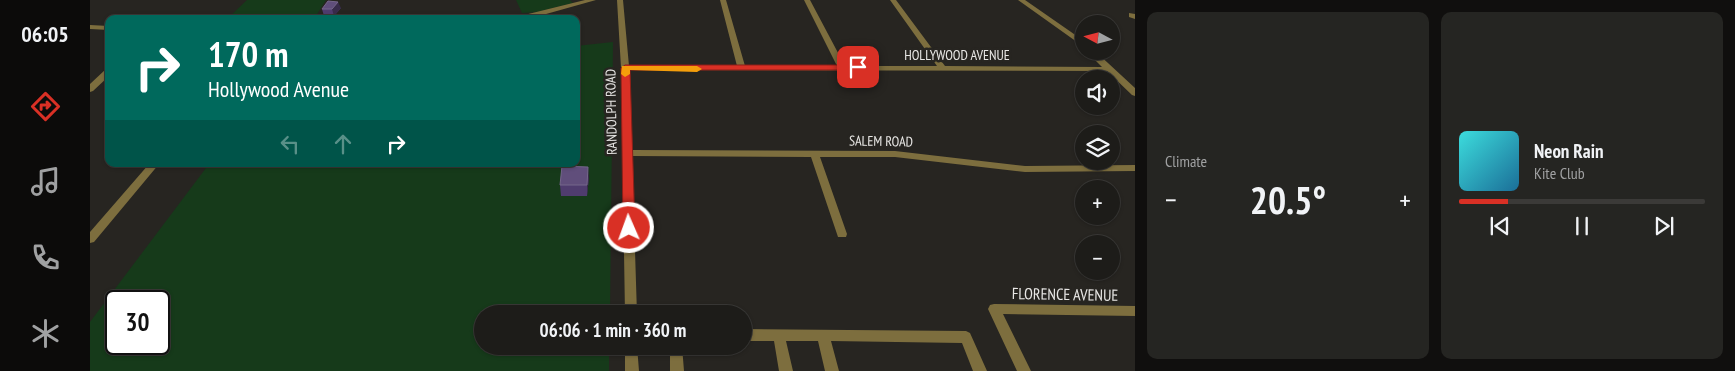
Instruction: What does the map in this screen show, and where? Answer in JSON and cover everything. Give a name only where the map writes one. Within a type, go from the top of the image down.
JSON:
[{"type":"street","points":[[528,15],[593,0]]},
{"type":"street","name":"RANDOLPH ROAD","points":[[620,0],[625,68],[631,305]]},
{"type":"street","points":[[723,0],[742,69]]},
{"type":"street","points":[[807,0],[841,67]]},
{"type":"street","points":[[893,0],[942,68]]},
{"type":"street","points":[[1021,0],[1075,39]]},
{"type":"street","points":[[90,27],[105,28]]},
{"type":"street","points":[[1099,60],[1135,92]]},
{"type":"street","name":"HOLLYWOOD AVENUE","points":[[625,68],[1108,69]]},
{"type":"street","points":[[90,89],[105,75]]},
{"type":"street","name":"SALEM ROAD","points":[[627,153],[895,154],[1025,168],[1135,168]]},
{"type":"street","points":[[815,155],[842,234]]},
{"type":"street","points":[[90,239],[151,167]]},
{"type":"street","name":"FLORENCE AVENUE","points":[[1024,371],[994,309],[1135,311]]},
{"type":"street","points":[[752,335],[966,338],[980,371]]},
{"type":"street","points":[[779,336],[786,371]]},
{"type":"street","points":[[823,336],[832,371]]},
{"type":"street","points":[[631,355],[632,371]]},
{"type":"street","points":[[676,355],[677,371]]},
{"type":"green space","points":[[247,0],[326,0],[317,15],[231,15]]},
{"type":"green space","points":[[516,0],[570,0],[573,3],[537,12],[522,13]]},
{"type":"green space","points":[[613,42],[610,305],[474,305],[474,355],[609,355],[609,371],[90,371],[90,322],[105,302],[105,355],[170,355],[170,290],[114,290],[207,167],[580,167],[580,46]]},
{"type":"building","points":[[328,1],[338,2],[332,9],[322,9]]},
{"type":"building","points":[[562,167],[588,167],[587,185],[560,185]]},
{"type":"slow traffic","points":[[625,74],[625,68],[697,69]]},
{"type":"route","points":[[629,228],[625,68],[742,69],[858,67]]}]
